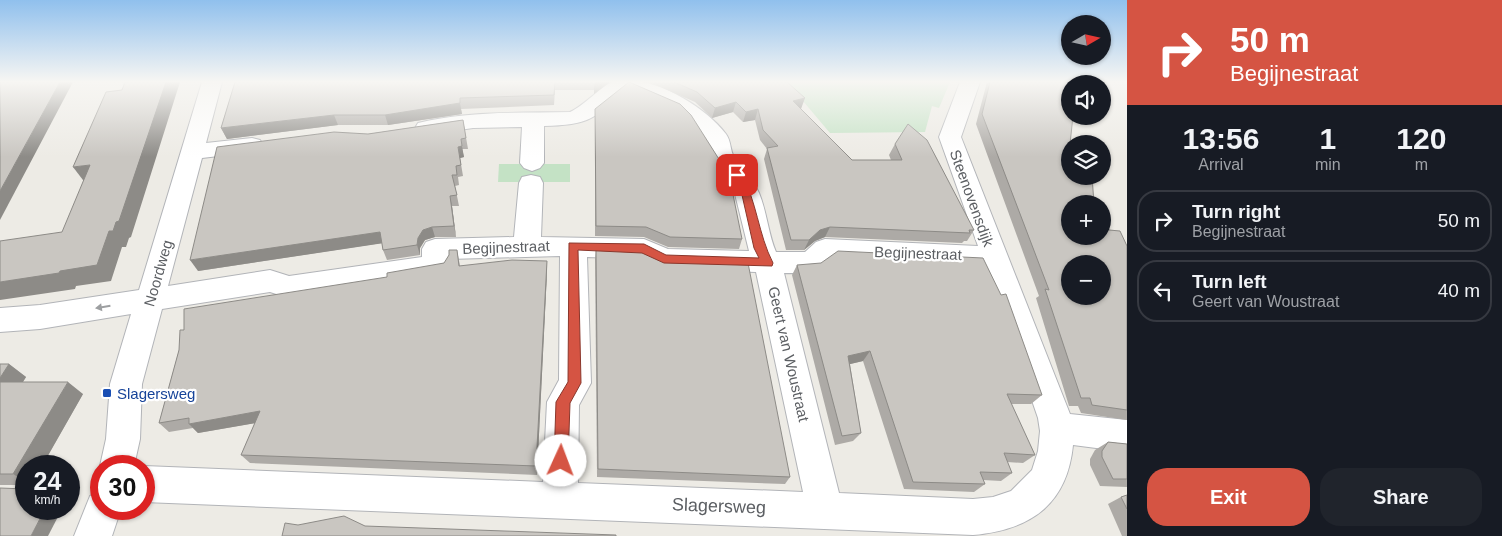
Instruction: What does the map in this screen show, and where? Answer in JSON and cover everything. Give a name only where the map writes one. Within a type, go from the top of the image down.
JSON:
[{"type":"street","name":"Noordweg","points":[[119,455],[123,439],[126,384],[204,107]]},
{"type":"street","points":[[404,131],[473,121],[572,119],[587,113],[594,107]]},
{"type":"street","name":"Geert van Woustraat","points":[[687,107],[719,140],[721,154],[737,175],[747,195],[759,248],[768,263],[825,511]]},
{"type":"street","name":"Steenovensdijk","points":[[961,107],[950,137],[994,257]]},
{"type":"street","points":[[526,246],[533,119]]},
{"type":"street","points":[[191,152],[270,142]]},
{"type":"street","points":[[560,500],[563,402],[574,383],[573,246]]},
{"type":"street","name":"Begijnestraat","points":[[151,299],[270,282],[289,287],[436,265],[435,250],[573,246],[644,249],[664,259],[768,263],[812,262],[825,249],[994,257]]},
{"type":"street","name":"Slagersweg","points":[[155,484],[973,517],[1007,513],[1032,498],[1044,486],[1050,470],[1057,428],[1026,337],[994,257]]},
{"type":"street","points":[[0,320],[40,317],[151,299]]},
{"type":"street","points":[[1057,428],[1127,436]]},
{"type":"street","points":[[93,536],[100,520]]},
{"type":"green space","points":[[808,107],[932,107],[925,132],[830,133]]},
{"type":"green space","points":[[499,164],[570,164],[570,182],[498,182]]},
{"type":"building","points":[[0,107],[46,107],[0,191]]},
{"type":"building","points":[[99,107],[158,107],[119,221],[116,222],[113,231],[109,231],[97,265],[0,282],[0,241],[62,232],[90,165],[73,167]]},
{"type":"building","points":[[227,107],[435,107],[385,115],[334,115],[221,128]]},
{"type":"building","points":[[598,107],[683,107],[691,115],[729,175],[742,239],[670,237],[646,227],[596,226],[595,109]]},
{"type":"building","points":[[741,107],[799,107],[852,160],[902,160],[895,144],[908,124],[927,140],[974,230],[969,230],[970,233],[830,227],[820,230],[809,240],[791,240],[767,148],[778,146],[763,130],[758,109],[746,112]]},
{"type":"building","points":[[984,107],[1061,107],[1061,125],[1072,125],[1071,135],[1061,135],[1061,185],[1093,185],[1093,195],[1061,195],[1061,245],[1111,245],[1111,230],[1120,231],[1127,246],[1127,410],[1092,405],[1090,398],[1081,398],[1045,289],[1049,290],[982,114]]},
{"type":"building","points":[[463,120],[466,138],[461,139],[462,146],[458,147],[461,165],[456,166],[457,175],[452,175],[457,195],[450,196],[454,226],[432,227],[423,230],[418,238],[417,245],[383,250],[380,232],[190,260],[217,147],[334,132],[368,134]]},
{"type":"building","points":[[596,249],[641,251],[666,261],[748,263],[790,477],[598,469]]},
{"type":"building","points":[[449,250],[457,250],[459,266],[512,260],[547,261],[536,466],[241,455],[260,411],[189,424],[189,418],[159,423],[179,350],[180,330],[184,330],[184,309],[387,277],[387,273],[444,263],[449,255]]},
{"type":"building","points":[[838,251],[983,258],[1001,295],[1006,294],[1042,395],[1007,394],[1035,455],[1004,453],[1012,473],[980,472],[985,484],[913,482],[870,351],[848,356],[861,433],[842,436],[797,265],[821,263]]},
{"type":"building","points":[[0,364],[9,364],[0,378]]},
{"type":"building","points":[[0,382],[68,382],[24,455],[15,455],[15,471],[13,474],[0,474]]},
{"type":"building","points":[[1108,442],[1127,444],[1127,479],[1113,479],[1102,457],[1102,451]]},
{"type":"building","points":[[0,488],[15,489],[15,520],[39,520],[31,536],[0,536]]},
{"type":"building","points":[[1127,495],[1127,509],[1121,497]]},
{"type":"building","points":[[344,516],[365,526],[616,536],[282,536],[285,523],[298,525]]},
{"type":"place","name":"Slagersweg","points":[[107,393]]},
{"type":"route","points":[[561,461],[563,402],[574,383],[573,246],[644,249],[664,259],[768,263],[759,248],[747,195],[737,175]]}]
